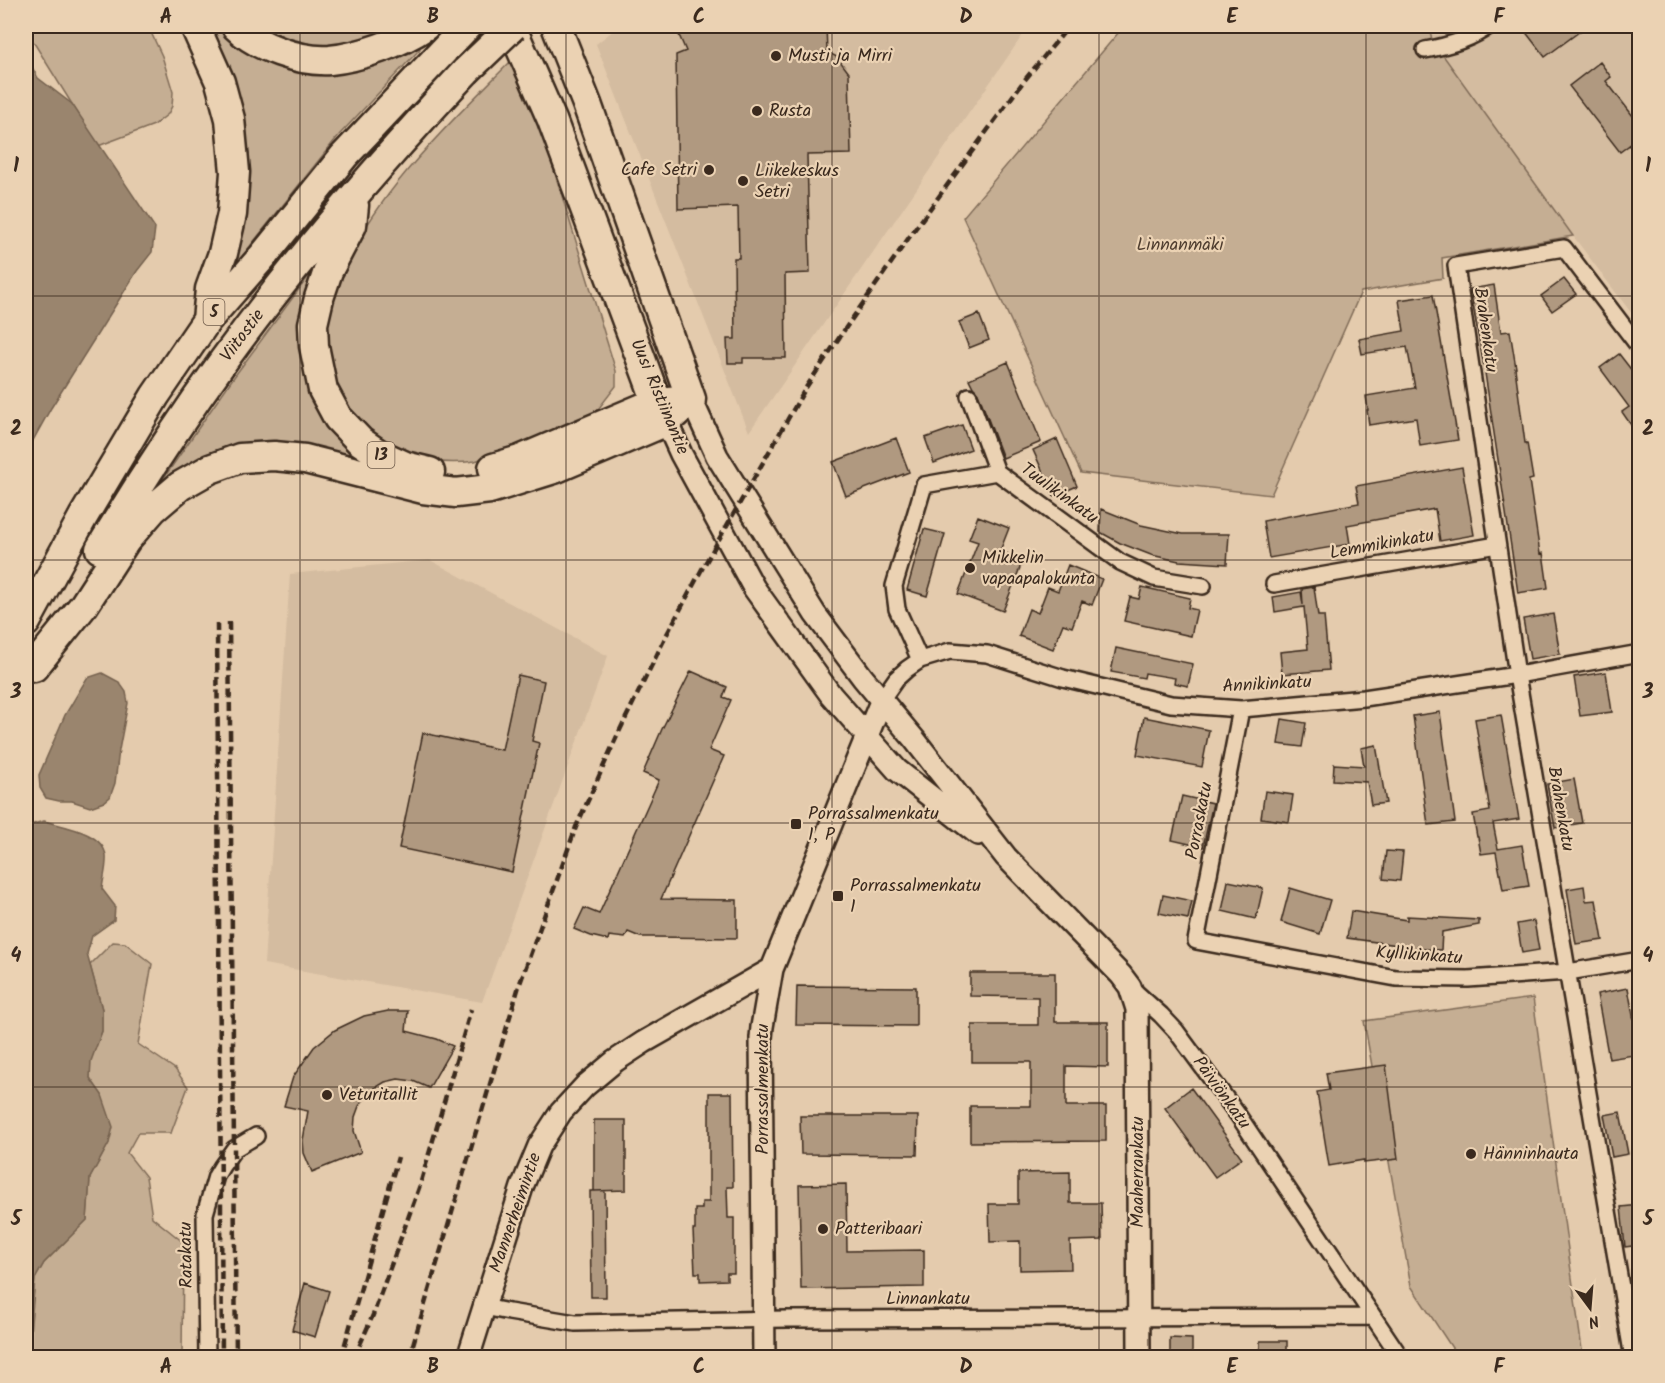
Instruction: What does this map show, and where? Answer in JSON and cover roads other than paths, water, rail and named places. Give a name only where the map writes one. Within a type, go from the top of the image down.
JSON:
[{"type":"highway","points":[[195,26],[220,82],[230,119],[235,172],[232,214],[224,254],[210,289],[207,320]]},
{"type":"highway","points":[[236,26],[265,46],[294,56],[328,60],[360,55],[425,26]]},
{"type":"highway","name":"Viitostie","points":[[30,676],[70,599],[144,477],[224,360],[354,195],[466,71],[512,26]]},
{"type":"highway","name":"Uusi Ristiinantie","points":[[512,26],[552,120],[662,412]]},
{"type":"highway","name":"Uusi Ristiinantie","points":[[556,26],[587,104],[691,399]]},
{"type":"highway","name":"Viitostie","points":[[26,622],[83,517],[155,396],[207,320],[263,256],[344,156],[460,32]]},
{"type":"highway","name":"13","points":[[354,195],[352,225],[328,271],[318,298],[313,324],[314,346],[323,390],[338,418],[360,441],[379,454],[405,466],[429,472],[457,473],[488,470],[662,412]]},
{"type":"highway","points":[[30,676],[84,605],[126,540],[139,525],[153,509],[180,486],[210,469],[240,458],[274,456],[305,459],[423,489],[456,493],[490,489],[554,469],[691,399]]},
{"type":"main road","name":"Uusi Ristiinantie","points":[[691,399],[717,456],[784,566],[815,614],[863,678],[882,699]]},
{"type":"main road","name":"Uusi Ristiinantie","points":[[662,412],[681,454],[754,588],[831,695],[867,736]]},
{"type":"main road","name":"Porrassalmenkatu","points":[[764,1358],[761,1038],[772,969],[882,699]]},
{"type":"main road","name":"Päiviönkatu","points":[[882,699],[1006,857],[1130,987]]},
{"type":"main road","name":"Päiviönkatu","points":[[867,736],[897,770],[1006,857]]},
{"type":"main road","name":"Mannerheimintie","points":[[468,1358],[522,1187],[539,1146],[561,1112],[585,1086],[615,1061],[772,969]]},
{"type":"main road","name":"Maaherrankatu","points":[[1130,987],[1137,1009],[1139,1358]]},
{"type":"street","points":[[1425,50],[1451,45],[1489,26]]},
{"type":"street","name":"Brahenkatu","points":[[1633,1358],[1517,675],[1456,266],[1564,248],[1640,348]]},
{"type":"street","points":[[969,396],[997,472]]},
{"type":"street","name":"Tuulikinkatu","points":[[920,660],[897,609],[894,586],[924,485],[997,472],[1120,562],[1154,578],[1203,586]]},
{"type":"street","name":"Lemmikinkatu","points":[[1274,584],[1497,545]]},
{"type":"street","name":"Annikinkatu","points":[[882,699],[896,679],[907,669],[920,660],[950,651],[987,654],[1063,678],[1171,704],[1241,709],[1364,698],[1517,675],[1640,653]]},
{"type":"street","name":"Porraskatu","points":[[1196,941],[1241,709]]},
{"type":"street","name":"Kyllikinkatu","points":[[1196,941],[1396,978],[1468,979],[1568,972],[1640,960]]},
{"type":"street","name":"Päiviönkatu","points":[[1130,987],[1176,1031],[1225,1096],[1401,1358]]},
{"type":"street","name":"Ratakatu","points":[[207,1358],[205,1215],[216,1176],[222,1166],[234,1149],[256,1136]]},
{"type":"street","name":"Linnankatu","points":[[484,1306],[574,1323],[765,1319],[1373,1317]]},
{"type":"railway","points":[[409,1358],[519,986],[576,827],[666,636],[805,389],[915,229],[1023,82],[1069,26]]},
{"type":"railway","points":[[229,622],[236,1358]]},
{"type":"railway","points":[[217,623],[222,1358]]},
{"type":"railway","points":[[354,1358],[373,1315],[420,1185],[471,1009]]},
{"type":"railway","points":[[341,1358],[398,1157]]},
{"type":"place","name":"Musti ja Mirri","points":[[776,56]]},
{"type":"place","name":"Rusta","points":[[757,111]]},
{"type":"place","name":"Cafe Setri","points":[[709,170]]},
{"type":"place","name":"Liikekeskus Setri","points":[[743,181]]},
{"type":"place","name":"Mikkelin vapaapalokunta","points":[[970,568]]},
{"type":"place","name":"Porrassalmenkatu 1, P","points":[[796,824]]},
{"type":"place","name":"Porrassalmenkatu 1","points":[[838,896]]},
{"type":"place","name":"Veturitallit","points":[[327,1095]]},
{"type":"place","name":"Hänninhauta","points":[[1471,1154]]},
{"type":"place","name":"Patteribaari","points":[[823,1229]]},
{"type":"park label","name":"Linnanmäki","points":[[1180,245]]}]
